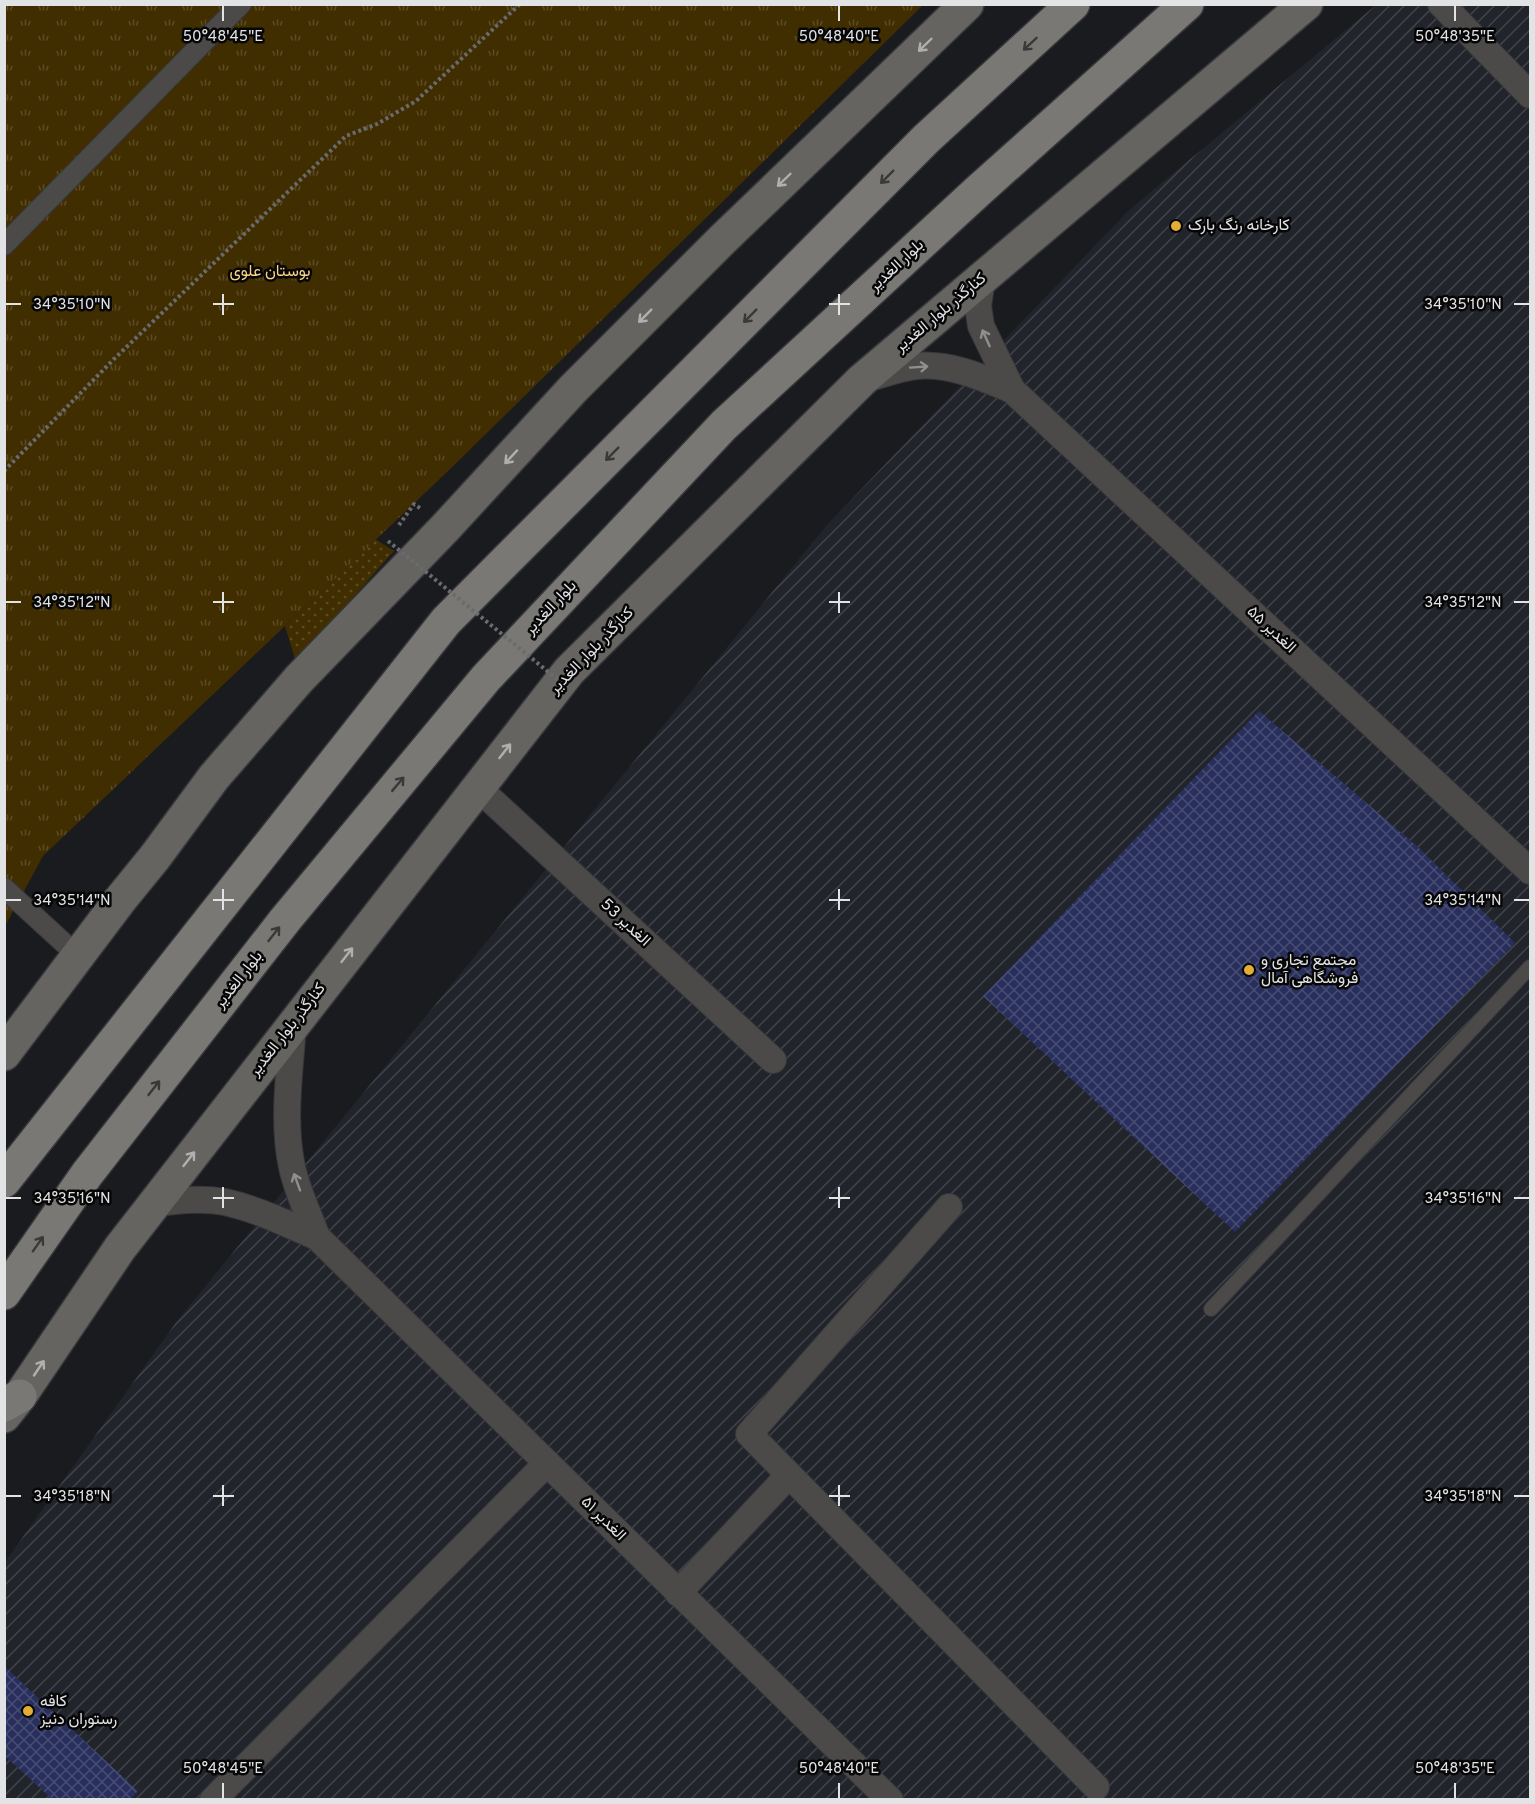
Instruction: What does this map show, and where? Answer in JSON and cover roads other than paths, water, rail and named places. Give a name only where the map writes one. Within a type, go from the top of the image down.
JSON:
[{"type":"main road","points":[[4,1054],[155,858],[214,777],[299,679],[417,558],[589,373],[722,240],[968,4]]},
{"type":"main road","points":[[4,1181],[446,621],[926,139],[1073,4]]},
{"type":"main road","name":"بلوار الغدیر","points":[[4,1293],[87,1174],[278,930],[486,678],[724,425],[978,191],[1187,4]]},
{"type":"main road","name":"کنارگذر بلوار الغدیر","points":[[10,1406],[120,1248],[569,671],[862,380],[1306,4]]},
{"type":"main road","points":[[4,1161],[42,1134]]},
{"type":"street","points":[[4,244],[241,4]]},
{"type":"street","points":[[1441,4],[1530,95]]},
{"type":"street","points":[[982,279],[978,306],[981,326],[1012,390]]},
{"type":"street","points":[[862,380],[915,366],[950,367],[980,376],[1012,390]]},
{"type":"street","name":"الغدیر ۵۵","points":[[1012,390],[1530,871]]},
{"type":"street","name":"الغدیر 53","points":[[477,787],[773,1060]]},
{"type":"street","points":[[4,888],[78,956]]},
{"type":"street","points":[[293,1024],[288,1095],[292,1168],[317,1237]]},
{"type":"street","points":[[154,1204],[178,1200],[224,1202],[267,1215],[317,1237]]},
{"type":"street","points":[[949,1207],[749,1434],[1096,1787]]},
{"type":"street","name":"الغدیر ۵۱","points":[[317,1237],[890,1800]]},
{"type":"street","points":[[213,1800],[547,1463]]},
{"type":"street","points":[[678,1593],[789,1475]]},
{"type":"lane","points":[[1211,1309],[1530,967]]},
{"type":"place","name":"کارخانه رنگ بارک","points":[[1176,226]]},
{"type":"place","name":"مجتمع تجاری و فروشگاهی آمال","points":[[1249,970]]},
{"type":"place","name":"کافه رستوران دنیز","points":[[28,1711]]},
{"type":"park label","name":"بوستان علوی","points":[[270,272]]}]
